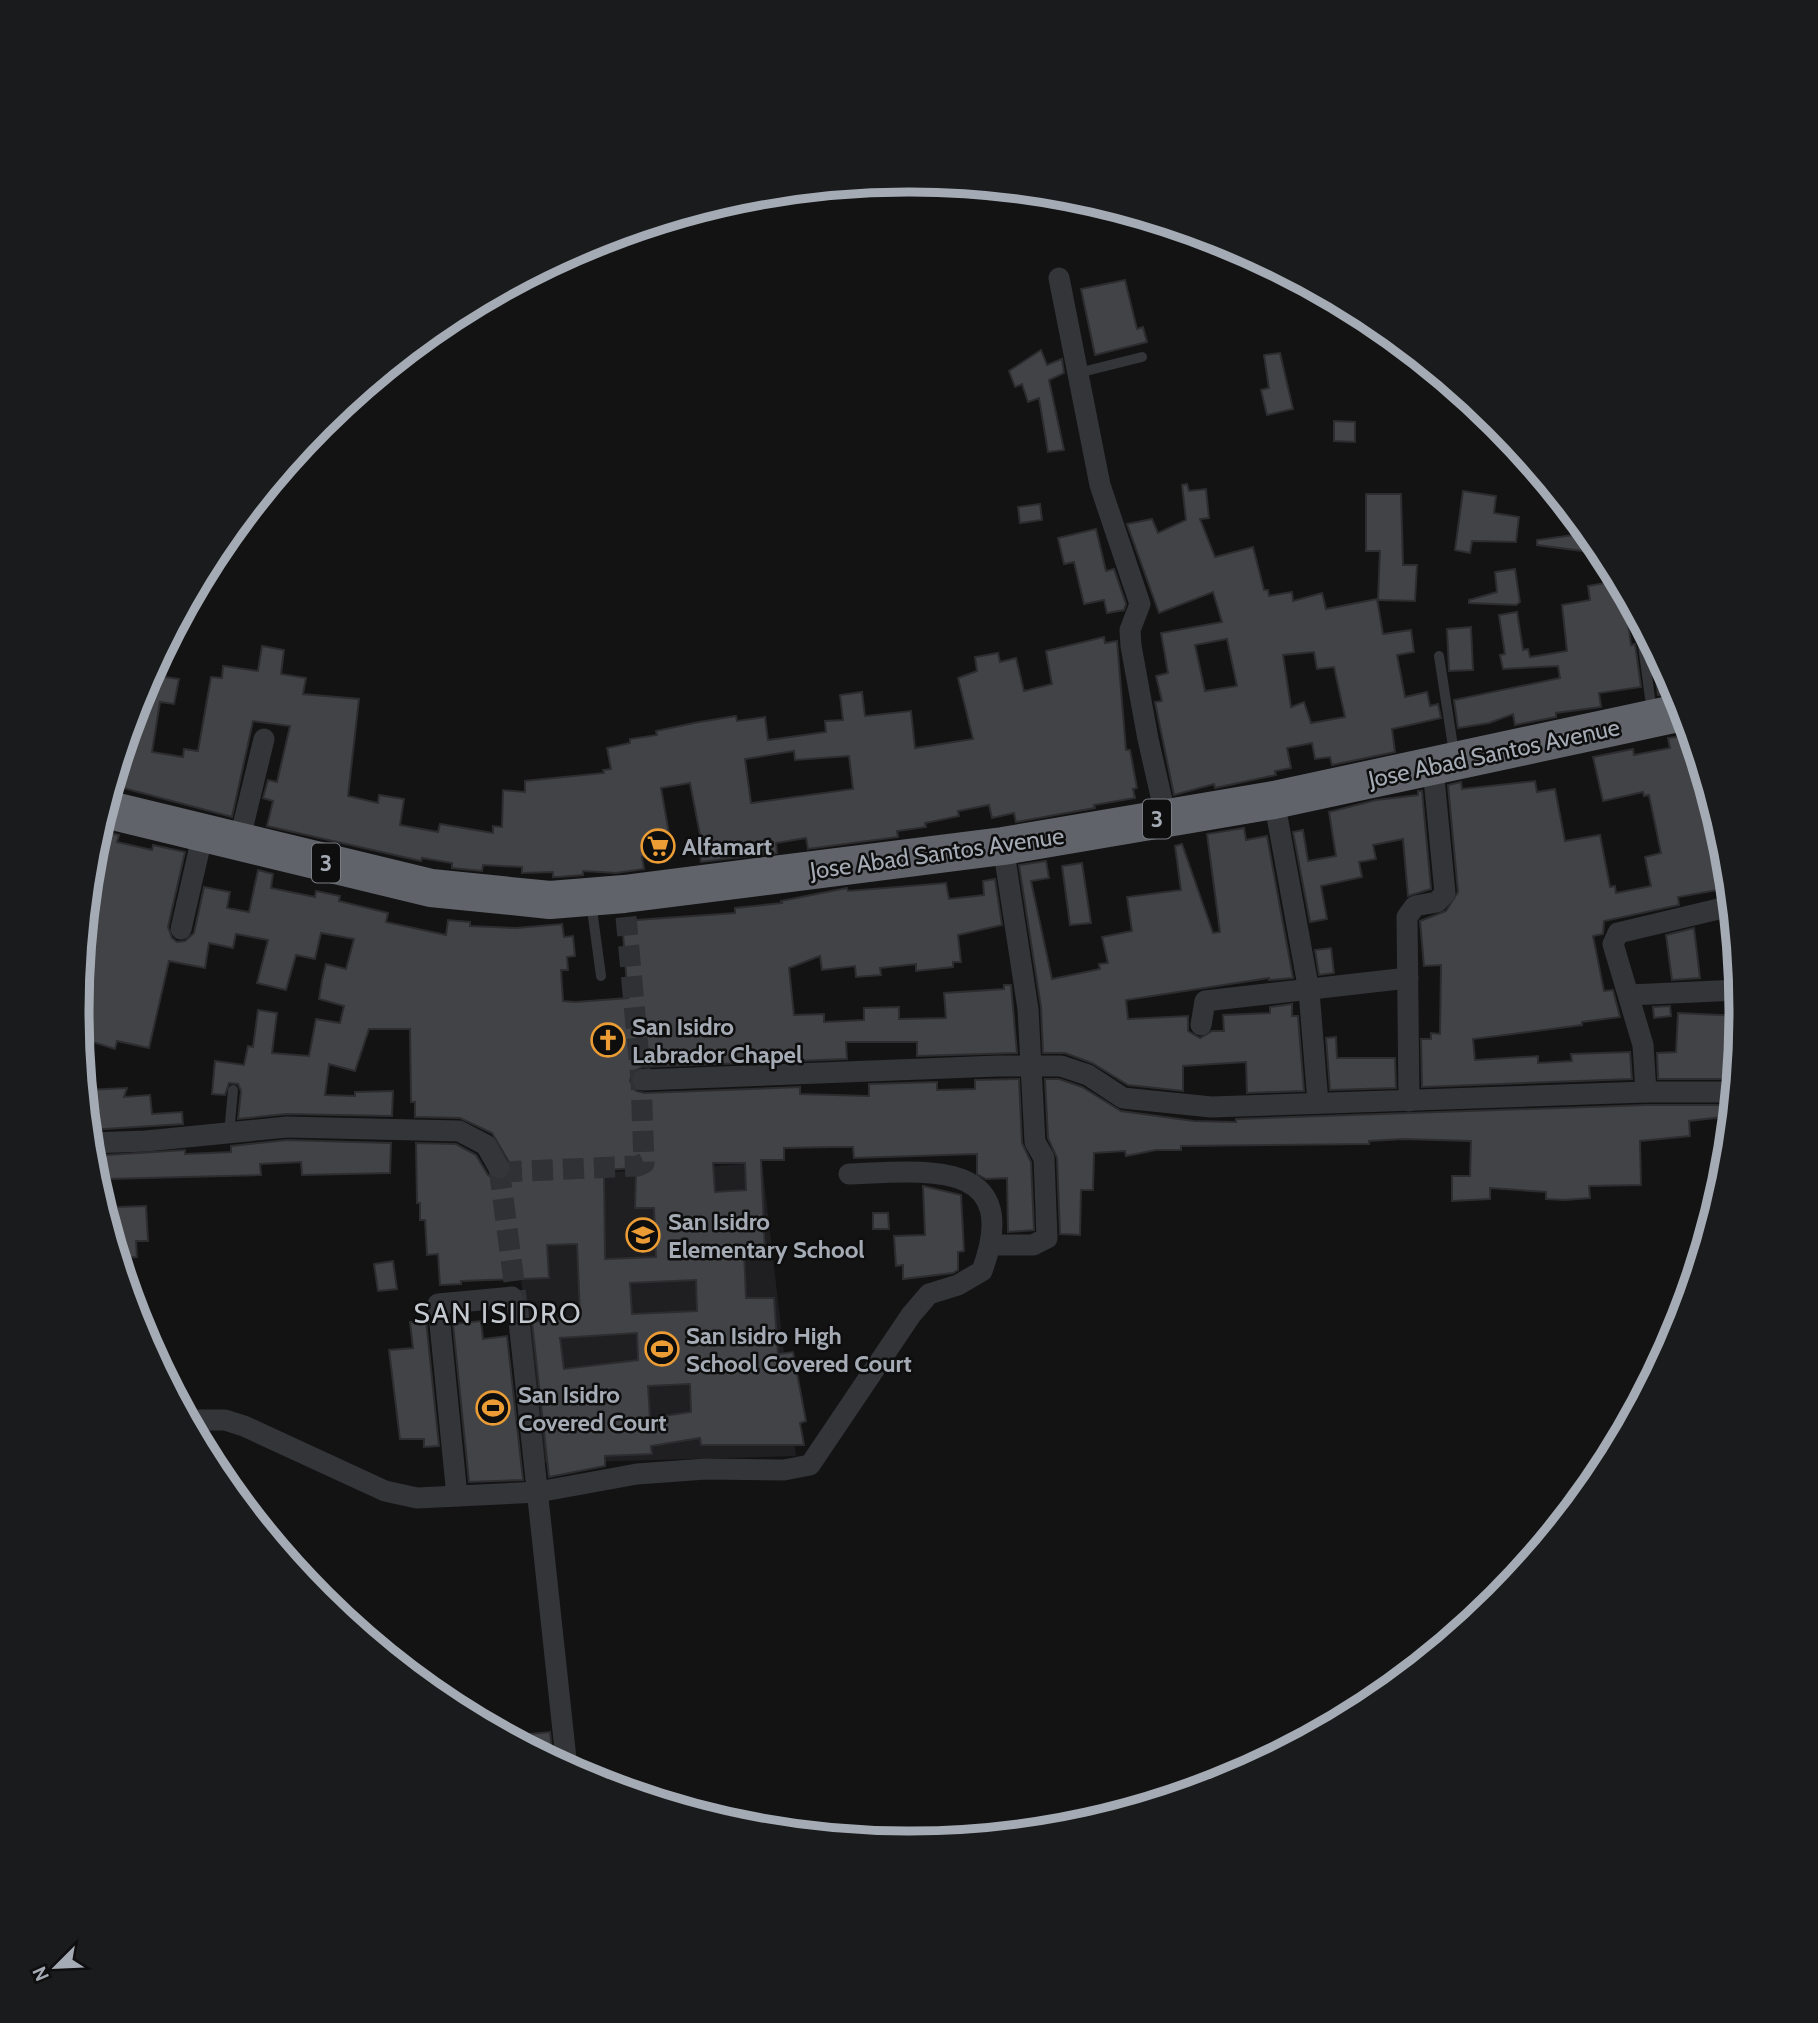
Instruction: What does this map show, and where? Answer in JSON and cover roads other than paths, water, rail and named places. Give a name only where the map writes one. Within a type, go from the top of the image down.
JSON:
[{"type":"highway","name":"Jose Abad Santos Avenue","points":[[114,811],[445,890],[613,903],[1003,846],[1274,800],[1668,715]]},
{"type":"street","points":[[1059,278],[1100,485],[1140,604],[1130,630],[1131,646],[1147,739],[1166,818]]},
{"type":"street","points":[[239,842],[264,739]]},
{"type":"street","points":[[1409,1101],[1407,917],[1415,906],[1437,902],[1445,893],[1445,765]]},
{"type":"street","points":[[1274,800],[1309,991],[1318,1103]]},
{"type":"street","points":[[181,929],[203,833]]},
{"type":"street","points":[[992,1245],[1032,1245],[1047,1238],[1044,1158],[1035,1142],[1028,1009],[1003,846]]},
{"type":"street","points":[[1646,1092],[1643,1045],[1613,944],[1614,937],[1618,933],[1722,908]]},
{"type":"street","points":[[1201,1025],[1205,1001],[1408,978]]},
{"type":"street","points":[[1629,995],[1728,990]]},
{"type":"street","points":[[643,1080],[998,1066],[1061,1066],[1075,1070],[1123,1098],[1211,1107],[1646,1092],[1724,1092]]},
{"type":"street","points":[[100,1142],[229,1134],[287,1127],[459,1131],[486,1145],[499,1168]]},
{"type":"street","points":[[198,1420],[225,1420],[244,1426],[402,1497],[538,1492],[637,1474],[706,1469],[795,1469],[810,1465],[911,1315],[929,1294],[958,1285],[982,1271],[992,1245],[990,1203],[983,1192],[963,1180],[946,1173],[920,1171],[849,1174]]},
{"type":"street","points":[[457,1496],[438,1304],[515,1304],[566,1756]]},
{"type":"lane","points":[[1079,373],[1142,357]]},
{"type":"lane","points":[[1439,656],[1445,765]]},
{"type":"lane","points":[[1657,677],[1668,715]]},
{"type":"lane","points":[[601,976],[613,903]]},
{"type":"lane","points":[[229,1134],[233,1090]]},
{"type":"tunnel","points":[[501,1172],[638,1166],[644,1163],[641,1080],[626,917]]},
{"type":"tunnel","points":[[499,1168],[518,1312]]},
{"type":"place","name":"Alfamart","points":[[658,846]]},
{"type":"place","name":"San Isidro Labrador Chapel","points":[[608,1040]]},
{"type":"place","name":"San Isidro Elementary School","points":[[643,1235]]},
{"type":"place","name":"San Isidro High School Covered Court","points":[[662,1349]]},
{"type":"place","name":"San Isidro Covered Court","points":[[493,1408]]},
{"type":"district","name":"SAN ISIDRO","points":[[498,1313]]}]
